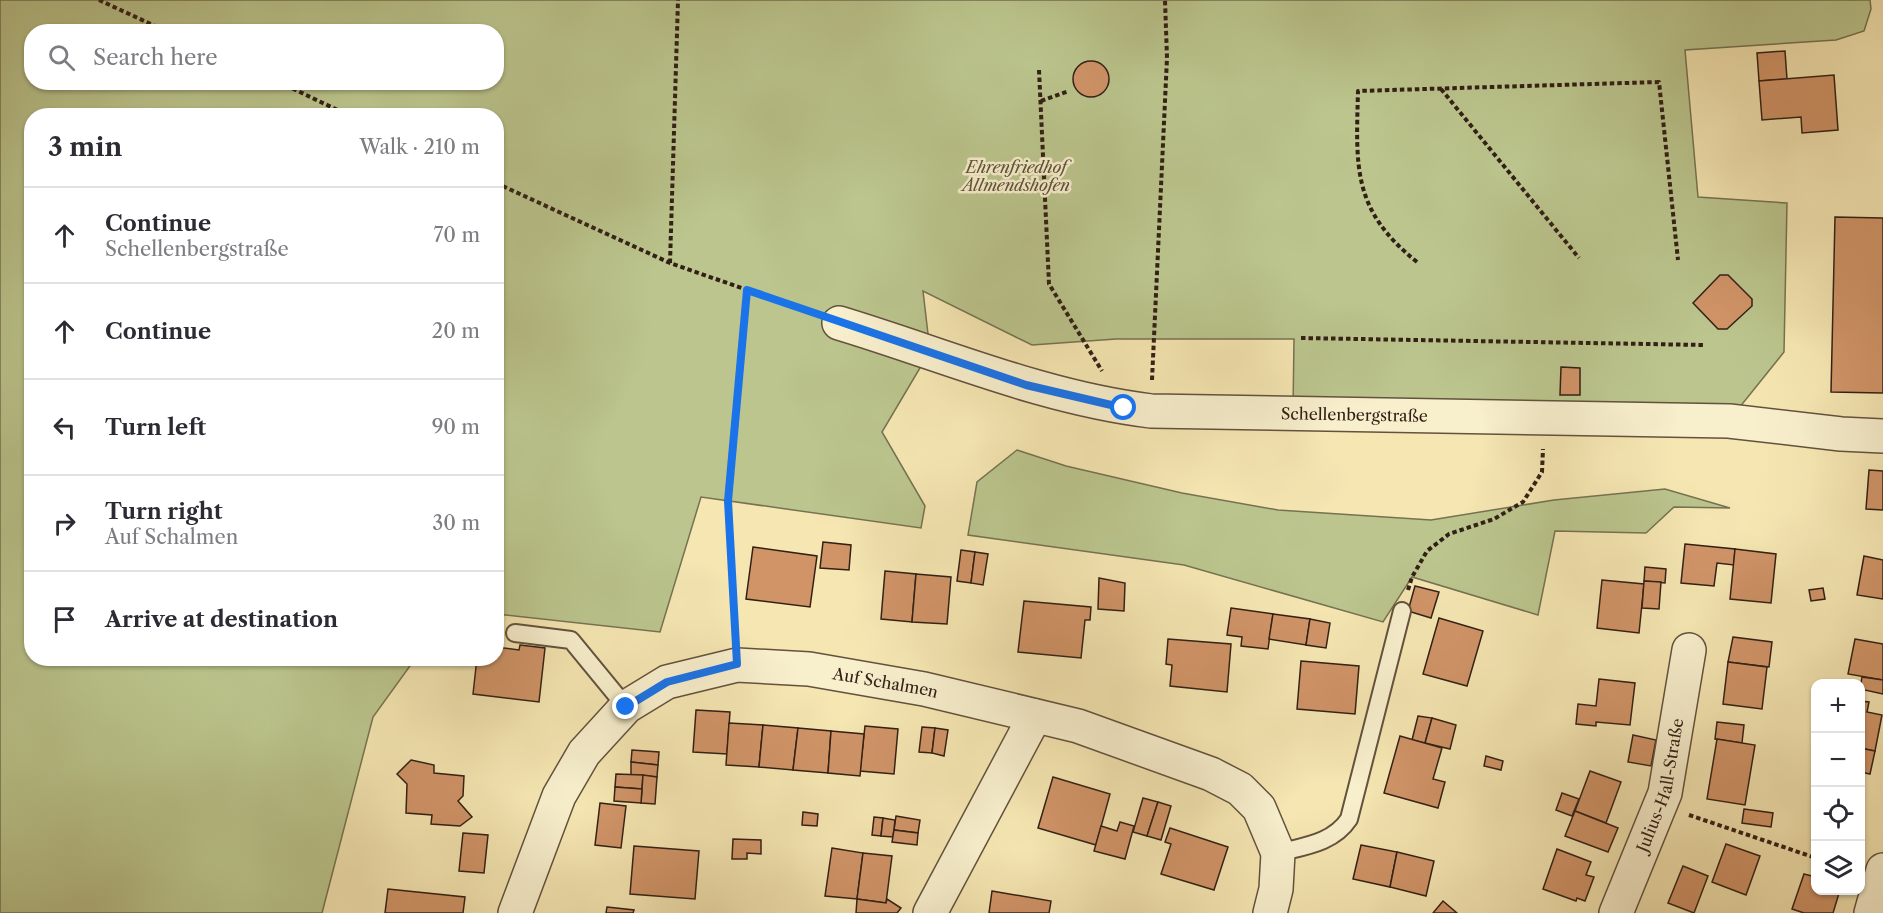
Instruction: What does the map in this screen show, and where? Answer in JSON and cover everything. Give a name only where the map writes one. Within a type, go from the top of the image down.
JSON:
[{"type":"street","name":"Schellenbergstraße","points":[[839,323],[930,351],[1026,385],[1137,409],[1292,416],[1729,421],[1841,434],[1883,436]]},
{"type":"street","name":"Julius-Hall-Straße","points":[[1616,913],[1665,793],[1689,650]]},
{"type":"street","name":"Auf Schalmen","points":[[516,913],[559,796],[584,753],[626,707],[667,682],[737,664],[809,669],[924,689],[1078,726],[1211,774],[1240,789],[1259,808],[1278,853],[1276,889],[1270,913]]},
{"type":"street","points":[[930,913],[1035,716]]},
{"type":"street","points":[[1871,913],[1883,870]]},
{"type":"lane","points":[[1278,853],[1331,837],[1342,830],[1349,819],[1402,611]]},
{"type":"lane","points":[[515,633],[571,640],[626,707]]},
{"type":"path","points":[[99,0],[151,24]]},
{"type":"path","points":[[670,262],[678,0]]},
{"type":"path","points":[[1137,409],[1167,58],[1165,0]]},
{"type":"path","points":[[1039,70],[1048,284],[1137,409]]},
{"type":"path","points":[[1417,262],[1395,245],[1368,206],[1357,169],[1358,91],[1659,82],[1678,260]]},
{"type":"path","points":[[1441,89],[1579,258]]},
{"type":"path","points":[[296,90],[333,108]]},
{"type":"path","points":[[1041,101],[1068,91]]},
{"type":"path","points":[[504,187],[670,262],[839,323]]},
{"type":"path","points":[[737,664],[728,501],[747,290]]},
{"type":"path","points":[[1301,338],[1704,345]]},
{"type":"path","points":[[1402,611],[1412,577],[1426,551],[1449,534],[1494,519],[1523,502],[1542,472]]},
{"type":"path","points":[[1660,806],[1811,857]]},
{"type":"green space","name":"Ehrenfriedhof Allmendshofen","points":[[0,0],[1870,0],[1871,9],[1864,31],[1836,40],[1685,50],[1698,197],[1787,203],[1784,352],[1735,413],[1293,410],[1294,339],[1116,339],[1032,345],[923,291],[930,351],[882,432],[925,506],[921,528],[701,497],[660,632],[504,615],[504,108],[24,108],[24,666],[410,666],[373,717],[322,913],[0,913]]},
{"type":"green space","points":[[1017,450],[1066,466],[1182,493],[1278,510],[1431,520],[1554,500],[1665,489],[1730,508],[1674,507],[1646,533],[1555,531],[1538,615],[1412,577],[1383,622],[1184,565],[968,535],[977,482]]},
{"type":"building","points":[[1785,51],[1787,79],[1759,81],[1757,53]]},
{"type":"building","points":[[1091,61],[1104,66],[1109,79],[1104,92],[1091,97],[1078,92],[1073,79],[1078,66]]},
{"type":"building","points":[[1834,75],[1838,130],[1802,133],[1801,117],[1762,120],[1759,81]]},
{"type":"building","points":[[1835,217],[1883,218],[1883,393],[1831,392]]},
{"type":"building","points":[[1720,275],[1728,275],[1752,299],[1752,306],[1727,329],[1718,329],[1693,303]]},
{"type":"building","points":[[1561,367],[1580,368],[1580,395],[1560,395]]},
{"type":"building","points":[[1869,470],[1883,471],[1883,510],[1866,509]]},
{"type":"building","points":[[823,542],[851,545],[849,570],[820,568]]},
{"type":"building","points":[[1685,544],[1735,549],[1734,565],[1717,563],[1714,586],[1681,583]]},
{"type":"building","points":[[753,547],[817,556],[810,607],[746,599]]},
{"type":"building","points":[[1735,549],[1776,554],[1771,603],[1730,599]]},
{"type":"building","points":[[961,550],[975,552],[971,583],[957,581]]},
{"type":"building","points":[[975,552],[988,554],[983,585],[971,583]]},
{"type":"building","points":[[1864,556],[1883,560],[1883,599],[1857,595]]},
{"type":"building","points":[[1645,567],[1666,569],[1665,583],[1644,581]]},
{"type":"building","points":[[885,571],[916,574],[912,622],[881,619]]},
{"type":"building","points":[[916,574],[951,577],[947,624],[912,622]]},
{"type":"building","points":[[1099,578],[1125,583],[1124,611],[1098,609]]},
{"type":"building","points":[[1602,580],[1644,584],[1639,633],[1597,628]]},
{"type":"building","points":[[1644,581],[1661,582],[1659,609],[1642,608]]},
{"type":"building","points":[[1415,586],[1439,592],[1431,618],[1408,611]]},
{"type":"building","points":[[1823,588],[1825,599],[1811,601],[1809,590]]},
{"type":"building","points":[[1024,601],[1091,607],[1090,620],[1085,620],[1081,658],[1018,652]]},
{"type":"building","points":[[1231,608],[1273,614],[1268,649],[1241,646],[1242,637],[1227,635]]},
{"type":"building","points":[[1273,614],[1310,619],[1306,645],[1269,639]]},
{"type":"building","points":[[1439,618],[1483,631],[1467,686],[1423,674]]},
{"type":"building","points":[[1310,619],[1330,623],[1326,648],[1306,645]]},
{"type":"building","points":[[1733,637],[1772,642],[1769,667],[1728,662]]},
{"type":"building","points":[[1168,639],[1231,644],[1227,692],[1170,686],[1172,665],[1166,664]]},
{"type":"building","points":[[1855,639],[1883,644],[1883,680],[1848,674]]},
{"type":"building","points":[[520,645],[545,648],[539,702],[473,694],[476,666],[504,666],[504,648],[519,650]]},
{"type":"building","points":[[1301,661],[1359,666],[1355,714],[1297,709]]},
{"type":"building","points":[[1728,662],[1767,667],[1762,709],[1723,704]]},
{"type":"building","points":[[1862,677],[1883,680],[1883,694],[1865,690],[1865,679],[1862,679]]},
{"type":"building","points":[[1599,679],[1635,683],[1630,725],[1596,722],[1596,726],[1576,724],[1578,704],[1596,706]]},
{"type":"building","points":[[1865,702],[1869,702],[1867,712],[1882,715],[1875,751],[1865,749]]},
{"type":"building","points":[[696,710],[730,712],[727,754],[693,752]]},
{"type":"building","points":[[1418,716],[1432,718],[1425,743],[1412,740]]},
{"type":"building","points":[[1432,718],[1456,725],[1450,749],[1425,743]]},
{"type":"building","points":[[1717,722],[1744,725],[1742,743],[1715,739]]},
{"type":"building","points":[[729,723],[763,725],[759,767],[726,765]]},
{"type":"building","points":[[763,725],[798,728],[793,770],[759,767]]},
{"type":"building","points":[[865,726],[898,729],[894,774],[860,771]]},
{"type":"building","points":[[922,727],[935,728],[932,753],[919,752]]},
{"type":"building","points":[[798,728],[831,731],[828,773],[793,770]]},
{"type":"building","points":[[935,728],[948,730],[944,756],[932,753]]},
{"type":"building","points":[[831,731],[864,734],[860,776],[828,773]]},
{"type":"building","points":[[1633,735],[1656,740],[1651,766],[1628,762]]},
{"type":"building","points":[[1400,736],[1442,748],[1433,779],[1445,782],[1438,808],[1384,793]]},
{"type":"building","points":[[1717,739],[1755,745],[1745,805],[1707,799]]},
{"type":"building","points":[[1865,749],[1875,751],[1870,774],[1865,773]]},
{"type":"building","points":[[632,750],[659,752],[658,765],[631,762]]},
{"type":"building","points":[[1486,756],[1503,761],[1501,770],[1484,766]]},
{"type":"building","points":[[411,760],[434,765],[434,773],[464,776],[463,796],[458,801],[472,817],[460,826],[431,824],[432,815],[406,813],[407,784],[397,774]]},
{"type":"building","points":[[631,762],[658,765],[657,777],[631,775]]},
{"type":"building","points":[[1590,771],[1621,782],[1606,823],[1575,811]]},
{"type":"building","points":[[616,774],[643,775],[642,789],[615,787]]},
{"type":"building","points":[[643,775],[657,777],[655,804],[641,803]]},
{"type":"building","points":[[1053,777],[1110,794],[1096,845],[1038,828]]},
{"type":"building","points":[[615,787],[642,789],[641,803],[614,801]]},
{"type":"building","points":[[1562,793],[1579,799],[1572,816],[1556,810]]},
{"type":"building","points":[[1143,798],[1158,802],[1147,836],[1133,832]]},
{"type":"building","points":[[1158,802],[1171,806],[1161,840],[1147,836]]},
{"type":"building","points":[[600,803],[626,806],[621,848],[595,845]]},
{"type":"building","points":[[1744,809],[1773,813],[1771,827],[1742,823]]},
{"type":"building","points":[[1575,811],[1618,828],[1608,852],[1565,836]]},
{"type":"building","points":[[803,812],[818,814],[817,826],[802,825]]},
{"type":"building","points":[[896,816],[920,820],[918,833],[894,830]]},
{"type":"building","points":[[874,817],[883,818],[881,836],[872,835]]},
{"type":"building","points":[[883,818],[895,820],[893,837],[881,836]]},
{"type":"building","points":[[1120,822],[1134,826],[1125,859],[1094,851],[1101,826],[1117,831]]},
{"type":"building","points":[[1170,828],[1228,847],[1214,890],[1161,874],[1171,844],[1165,842]]},
{"type":"building","points":[[894,830],[918,833],[917,845],[892,842]]},
{"type":"building","points":[[463,833],[488,835],[484,873],[459,871]]},
{"type":"building","points":[[733,839],[761,840],[761,854],[747,853],[747,859],[732,859]]},
{"type":"building","points":[[1726,844],[1760,856],[1746,895],[1712,882]]},
{"type":"building","points":[[1361,845],[1397,852],[1390,887],[1353,879]]},
{"type":"building","points":[[634,846],[699,851],[695,899],[630,894]]},
{"type":"building","points":[[832,848],[863,853],[857,899],[825,896]]},
{"type":"building","points":[[1557,849],[1591,862],[1586,875],[1594,877],[1585,901],[1577,898],[1576,901],[1543,889]]},
{"type":"building","points":[[1397,852],[1434,861],[1426,896],[1390,887]]},
{"type":"building","points":[[863,853],[892,856],[886,903],[857,899]]},
{"type":"building","points":[[1683,866],[1708,876],[1694,913],[1668,903]]},
{"type":"building","points":[[1804,874],[1811,876],[1811,895],[1838,895],[1833,913],[1804,913],[1792,909]]},
{"type":"building","points":[[388,889],[465,897],[463,913],[385,913]]},
{"type":"building","points":[[992,891],[1051,901],[1049,913],[989,913]]},
{"type":"building","points":[[857,899],[886,903],[887,899],[901,908],[897,913],[856,913]]},
{"type":"building","points":[[1443,901],[1457,913],[1433,913]]},
{"type":"building","points":[[607,907],[634,910],[633,913],[606,913]]},
{"type":"route","points":[[626,707],[667,682],[737,664],[728,501],[747,290],[1026,385],[1124,408]]}]
